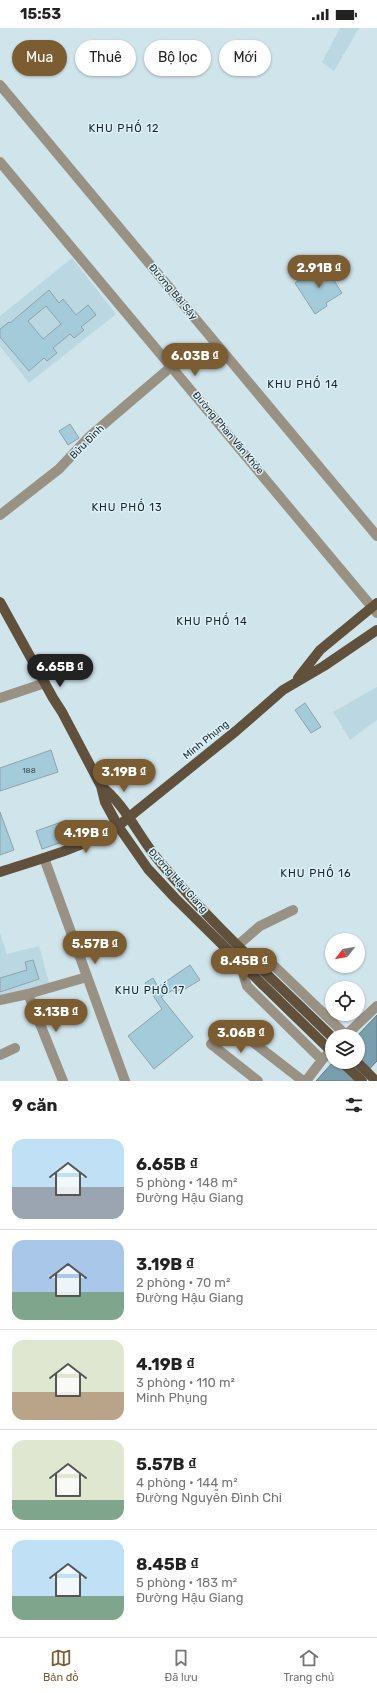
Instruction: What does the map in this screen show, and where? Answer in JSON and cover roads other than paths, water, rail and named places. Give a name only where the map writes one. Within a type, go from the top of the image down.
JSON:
[{"type":"main road","name":"Đường Hậu Giang","points":[[0,602],[101,786],[105,802],[118,826],[148,869],[175,898],[243,959],[270,977],[325,1030]]},
{"type":"main road","name":"Minh Phụng","points":[[294,683],[320,650],[375,607]]},
{"type":"main road","name":"Minh Phụng","points":[[0,872],[44,858],[98,837],[118,826],[294,683],[324,666],[377,630]]},
{"type":"main road","name":"Đường Hậu Giang","points":[[101,786],[112,796],[159,862],[238,946],[243,959],[263,985],[325,1044]]},
{"type":"main road","points":[[349,1069],[362,1081]]},
{"type":"main road","points":[[364,1069],[376,1081]]},
{"type":"street","name":"Đường Bãi Sậy","points":[[0,85],[377,536]]},
{"type":"street","name":"Đường Phan Văn Khỏe","points":[[0,162],[375,607]]},
{"type":"street","name":"Bửu Đình","points":[[0,515],[59,469],[90,436],[172,366]]},
{"type":"street","points":[[0,698],[45,683]]},
{"type":"street","points":[[44,858],[125,1081]]},
{"type":"street","points":[[238,946],[260,926],[293,910]]},
{"type":"street","points":[[243,959],[268,960],[339,1029]]},
{"type":"street","name":"Đường Hậu Giang","points":[[243,959],[247,986],[322,1060]]},
{"type":"street","points":[[0,1000],[28,994],[87,977]]},
{"type":"street","points":[[28,994],[63,1081]]},
{"type":"street","points":[[352,1029],[377,1006]]},
{"type":"street","points":[[245,1036],[305,1081],[325,1057]]},
{"type":"street","points":[[211,1044],[258,1081]]},
{"type":"street","points":[[0,1055],[15,1048]]},
{"type":"street","points":[[369,1081],[377,1073]]},
{"type":"district","name":"KHU PHỐ 12","points":[[124,128]]},
{"type":"district","name":"KHU PHỐ 14","points":[[303,384]]},
{"type":"district","name":"KHU PHỐ 13","points":[[127,507]]},
{"type":"district","name":"KHU PHỐ 14","points":[[212,621]]},
{"type":"district","name":"KHU PHỐ 16","points":[[316,873]]},
{"type":"district","name":"KHU PHỐ 17","points":[[150,990]]}]
